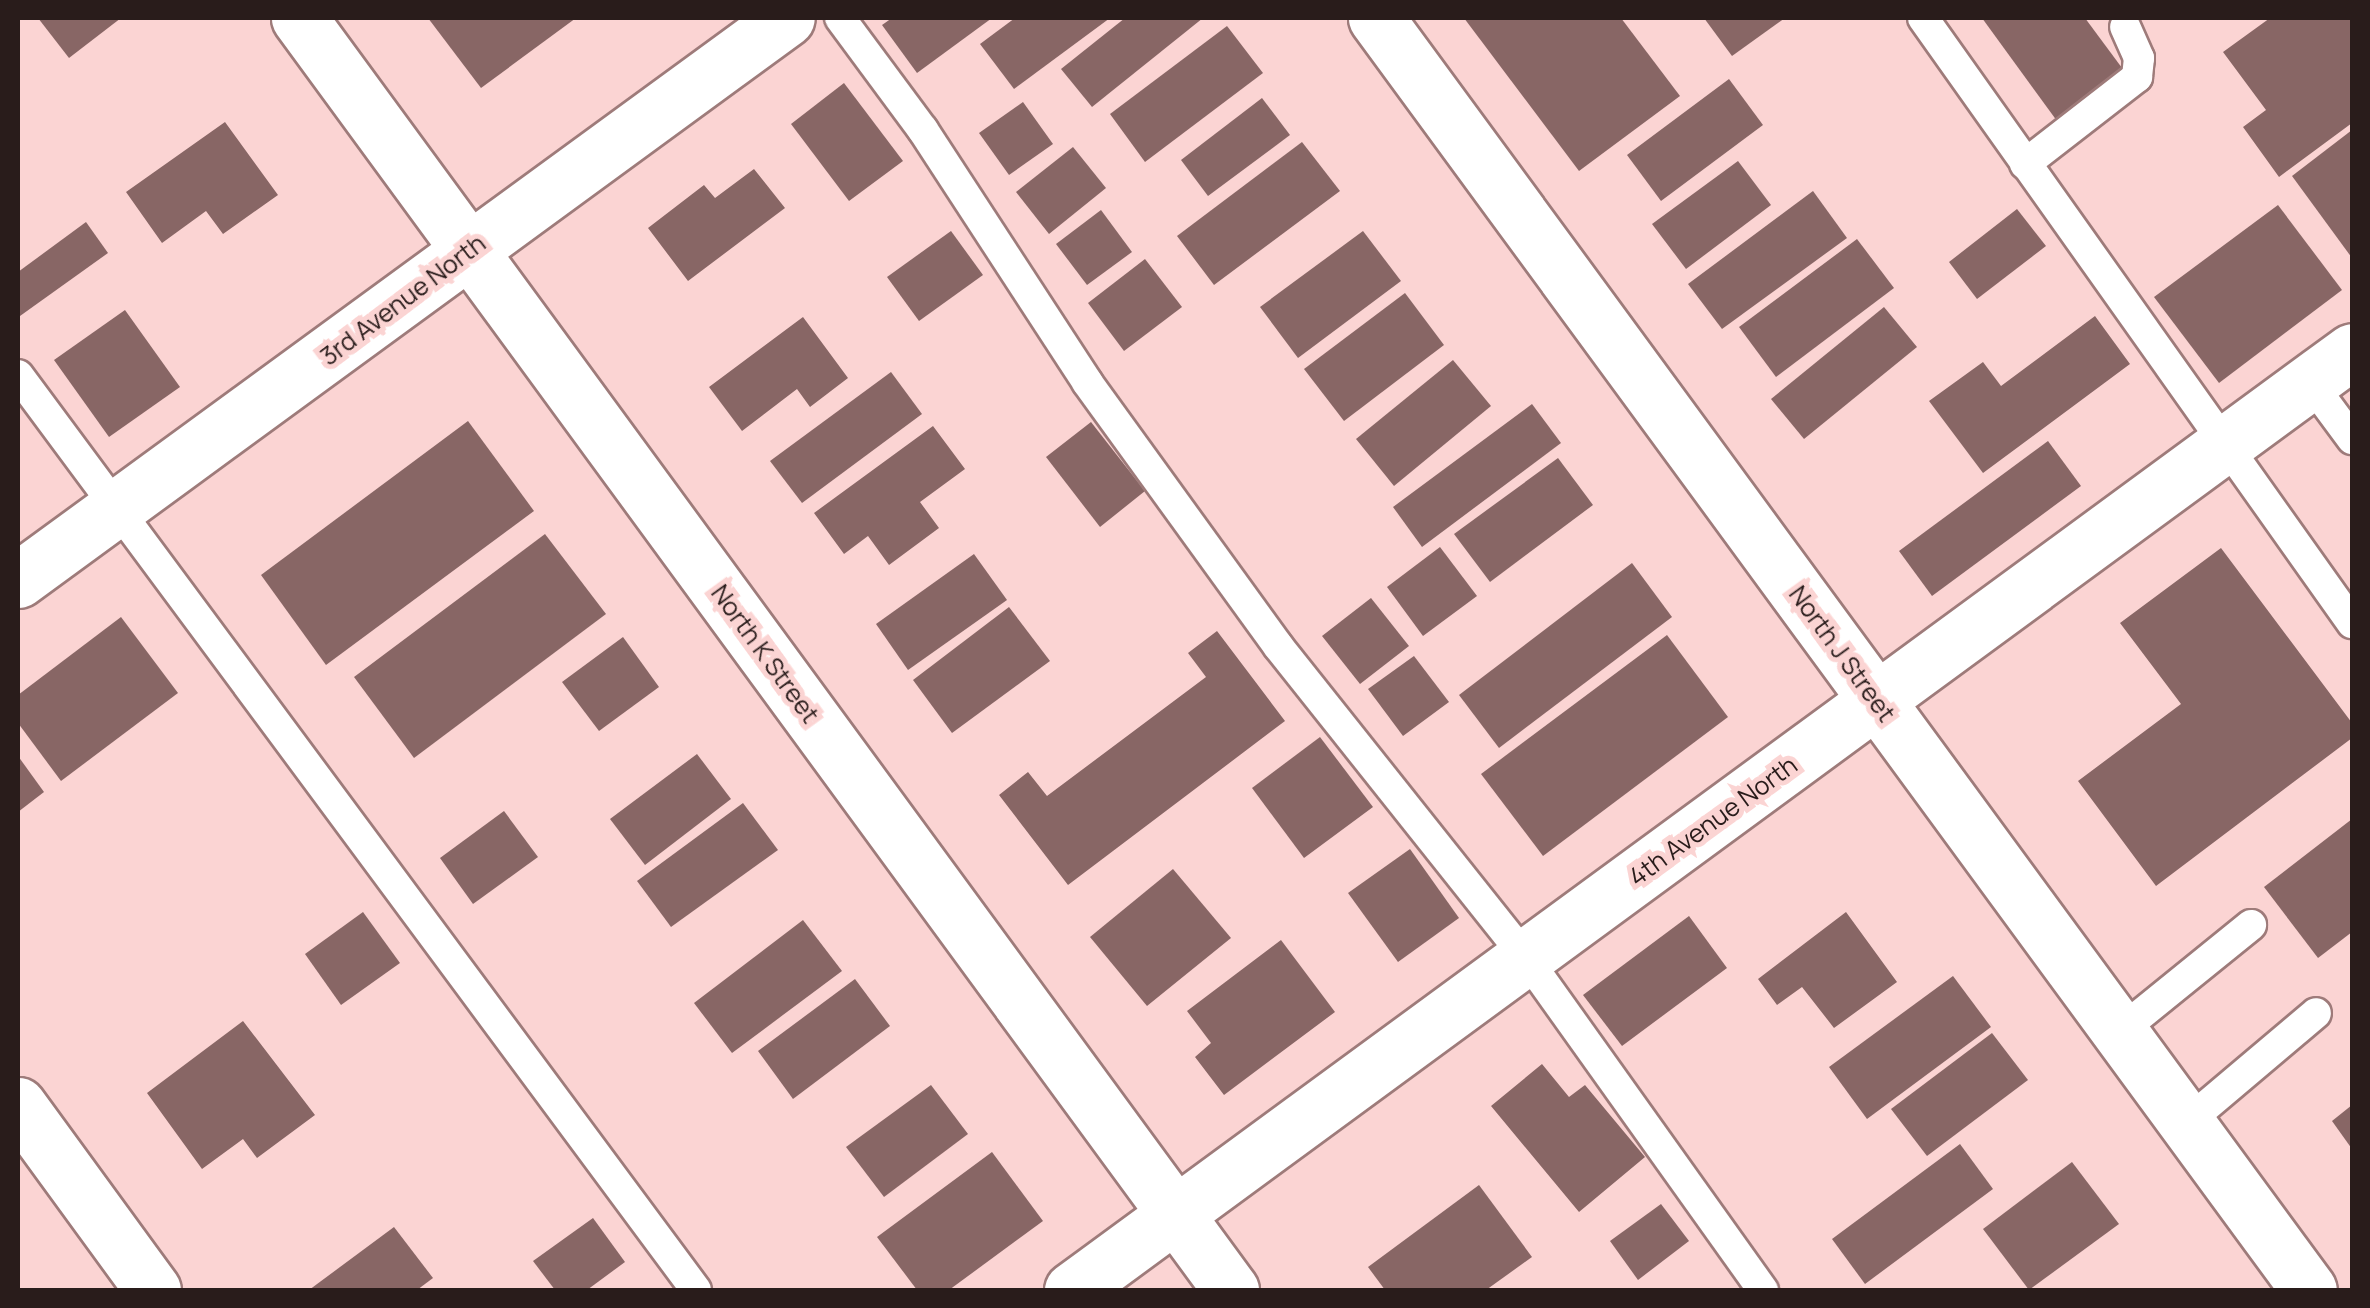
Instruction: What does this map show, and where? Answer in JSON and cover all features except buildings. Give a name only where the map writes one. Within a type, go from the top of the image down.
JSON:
[{"type":"street","name":"North K Street","points":[[298,18],[1231,1290]]},
{"type":"street","name":"3rd Avenue North","points":[[18,580],[787,18]]},
{"type":"street","name":"North J Street","points":[[1376,18],[2308,1290]]},
{"type":"street","name":"4th Avenue North","points":[[1072,1290],[2331,366]]},
{"type":"street","points":[[18,1106],[153,1290]]},
{"type":"lane","points":[[840,18],[922,130],[1087,382],[1256,615],[1526,958],[1762,1290]]},
{"type":"lane","points":[[1923,18],[2192,394],[2222,447],[2352,622]]},
{"type":"lane","points":[[2024,164],[2137,77],[2139,58],[2128,21]]},
{"type":"lane","points":[[2331,366],[2352,438]]},
{"type":"lane","points":[[18,376],[113,511],[304,756],[696,1290]]},
{"type":"lane","points":[[2120,1032],[2251,925]]},
{"type":"lane","points":[[2186,1123],[2316,1012]]}]
